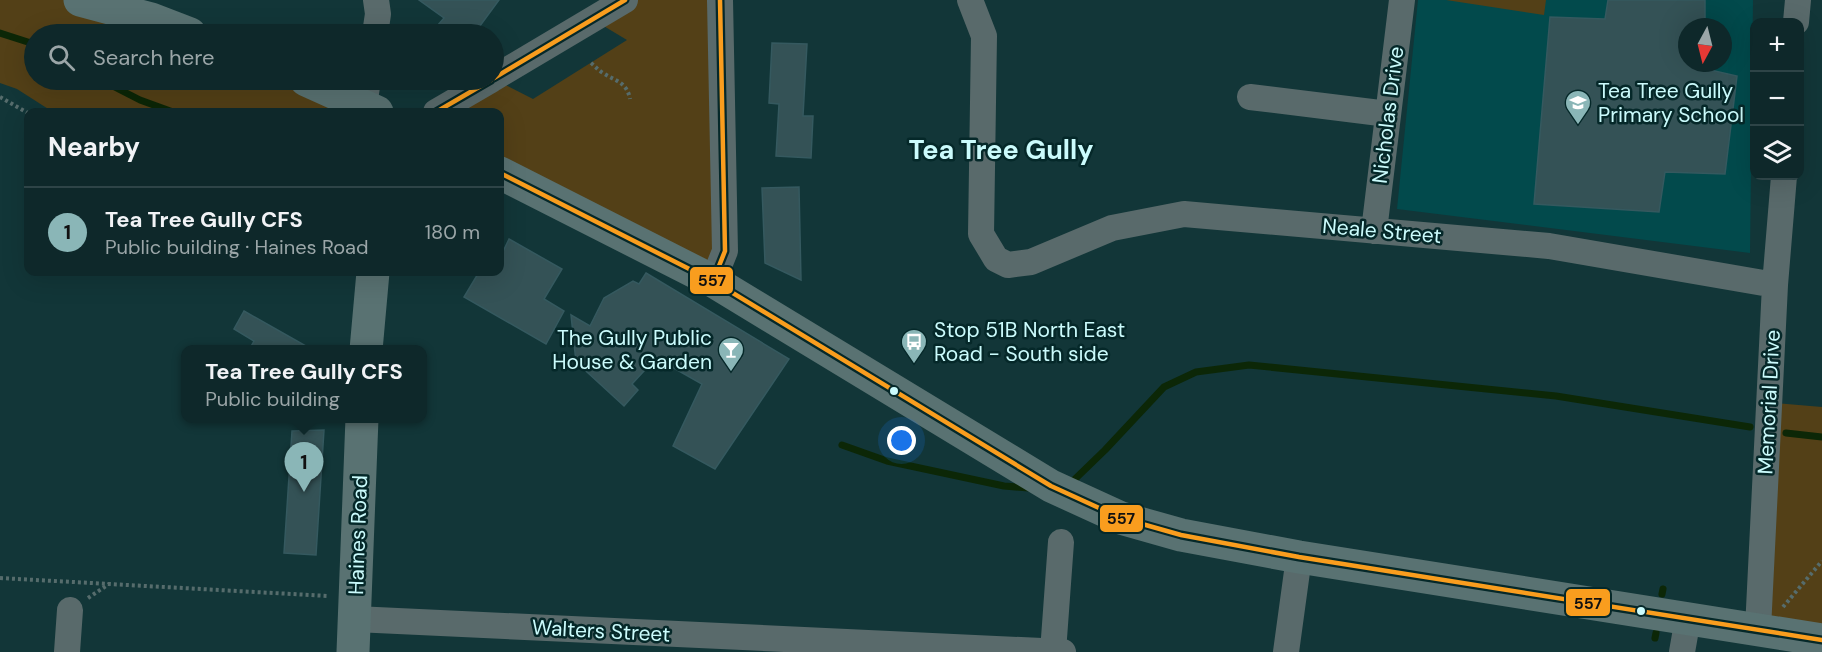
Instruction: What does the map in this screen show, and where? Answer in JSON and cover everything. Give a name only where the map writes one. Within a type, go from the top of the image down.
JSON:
[{"type":"main road","points":[[80,0],[164,24]]},
{"type":"main road","points":[[338,90],[370,100]]},
{"type":"main road","points":[[504,175],[713,281],[1051,486],[1121,518],[1181,535],[1299,557],[1822,640]]},
{"type":"main road","points":[[366,345],[373,276]]},
{"type":"main road","name":"Haines Road","points":[[353,652],[362,423]]},
{"type":"street","points":[[504,72],[625,0]]},
{"type":"street","points":[[713,281],[725,252],[720,0]]},
{"type":"street","name":"Neale Street","points":[[970,0],[984,36],[981,234],[996,259],[1008,265],[1031,262],[1112,228],[1184,214],[1549,246],[1775,285]]},
{"type":"street","name":"Nicholas Drive","points":[[1374,231],[1402,0]]},
{"type":"street","points":[[1796,18],[1798,0]]},
{"type":"street","points":[[443,108],[473,90]]},
{"type":"street","points":[[1250,98],[1388,114]]},
{"type":"street","name":"Memorial Drive","points":[[1758,629],[1775,285],[1784,180]]},
{"type":"street","points":[[1053,652],[1061,542]]},
{"type":"street","points":[[1286,652],[1299,557]]},
{"type":"street","name":"Walters Street","points":[[355,608],[1063,652]]},
{"type":"street","points":[[67,652],[70,610]]},
{"type":"street","points":[[1682,652],[1688,618]]},
{"type":"path","points":[[591,63],[603,73],[625,85],[630,99]]},
{"type":"path","points":[[0,97],[24,111]]},
{"type":"path","points":[[1758,629],[1773,618],[1822,561]]},
{"type":"path","points":[[0,578],[355,608]]},
{"type":"shaded area","points":[[0,0],[80,0],[158,24],[24,24],[24,90],[328,90],[368,108],[47,108],[17,89],[0,83]]},
{"type":"shaded area","points":[[625,0],[720,0],[713,281],[504,175],[504,108],[443,108],[475,90],[504,90],[504,84],[533,99],[627,40],[592,19]]},
{"type":"shaded area","name":"Tea Tree Gully Primary School","points":[[1418,0],[1753,0],[1753,18],[1750,18],[1750,253],[1397,209]]},
{"type":"shaded area","points":[[1446,0],[1546,0],[1544,15]]},
{"type":"shaded area","points":[[1775,403],[1822,407],[1822,640],[1758,629]]},
{"type":"building","points":[[419,0],[499,0],[481,24],[439,24],[444,18]]},
{"type":"building","points":[[1608,0],[1705,0],[1705,18],[1678,18],[1678,72],[1719,72],[1737,76],[1725,174],[1665,172],[1659,212],[1534,204],[1550,17],[1605,19]]},
{"type":"building","points":[[772,43],[807,44],[803,116],[813,116],[811,158],[776,156],[779,104],[769,103]]},
{"type":"building","points":[[799,187],[801,280],[765,263],[762,188]]},
{"type":"building","points":[[509,239],[562,269],[544,299],[564,311],[546,344],[464,297],[477,276],[504,276],[504,250]]},
{"type":"building","name":"The Gully Public House & Garden","points":[[646,273],[789,359],[715,469],[673,446],[702,384],[656,358],[632,384],[638,390],[624,406],[576,362],[571,315],[590,326],[604,298],[633,281],[639,284]]},
{"type":"building","points":[[244,311],[304,345],[252,345],[254,341],[234,329]]},
{"type":"building","points":[[324,430],[316,555],[284,553],[292,431]]},
{"type":"waterway","points":[[0,33],[24,41]]},
{"type":"waterway","points":[[120,90],[162,108]]},
{"type":"waterway","points":[[1074,480],[1164,387],[1196,372],[1249,365],[1556,396],[1750,427]]},
{"type":"waterway","points":[[1786,433],[1822,437]]},
{"type":"waterway","points":[[842,445],[887,461],[1004,486],[1029,488]]},
{"type":"waterway","points":[[1662,594],[1663,589]]},
{"type":"waterway","points":[[1655,638],[1656,633]]},
{"type":"transit line","name":"557","points":[[504,72],[625,0]]},
{"type":"transit line","name":"557","points":[[713,281],[725,251],[720,0]]},
{"type":"transit line","name":"557","points":[[443,108],[474,90]]},
{"type":"transit line","name":"557","points":[[504,175],[713,281],[1051,486],[1121,518],[1181,535],[1299,557],[1822,640]]},
{"type":"place","name":"Tea Tree Gully Primary School","points":[[1578,126]]},
{"type":"place","name":"Stop 51B North East Road - South side","points":[[914,365]]},
{"type":"place","name":"The Gully Public House & Garden","points":[[731,373]]},
{"type":"place","name":"Tea Tree Gully CFS","points":[[304,492]]},
{"type":"district","name":"Tea Tree Gully","points":[[1001,150]]}]
